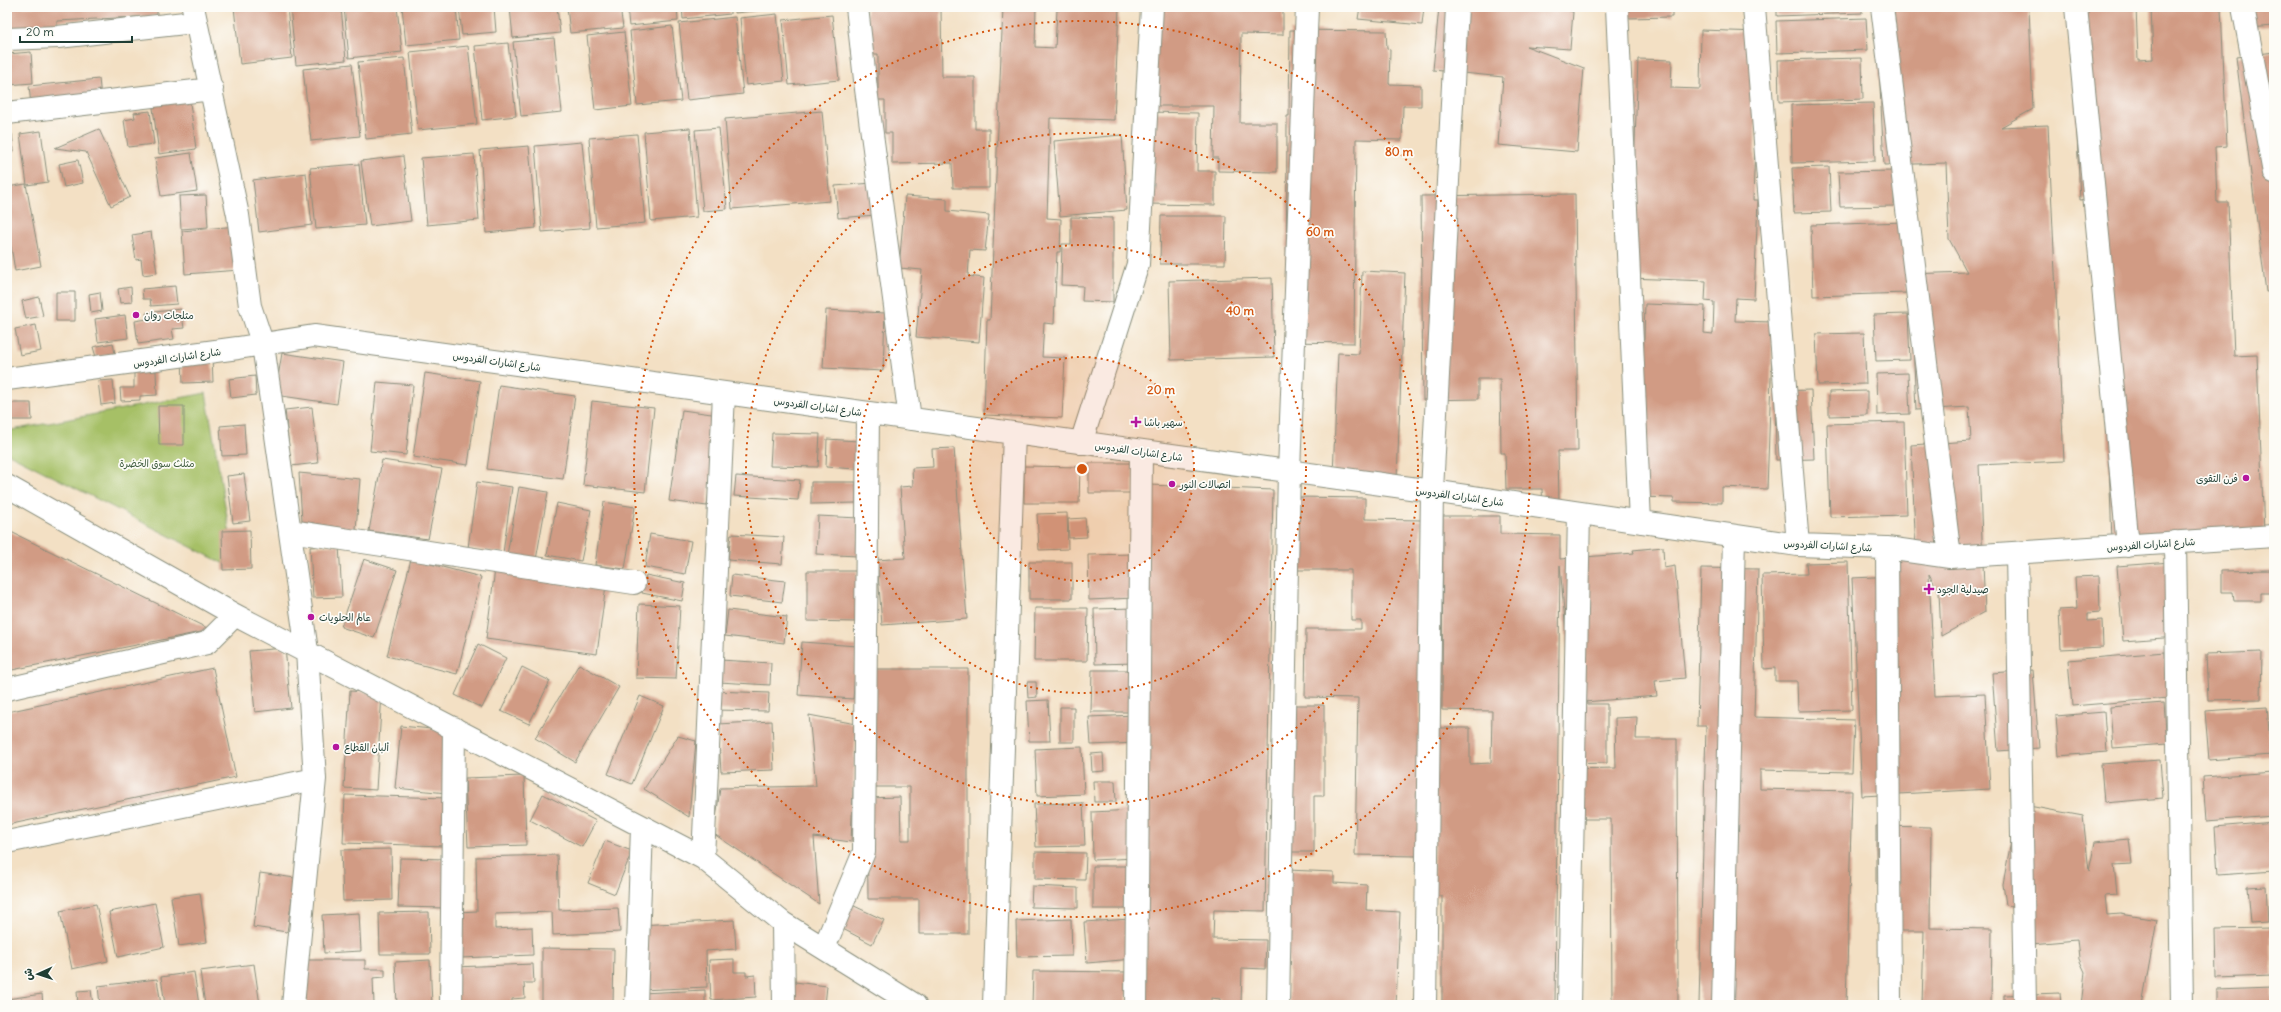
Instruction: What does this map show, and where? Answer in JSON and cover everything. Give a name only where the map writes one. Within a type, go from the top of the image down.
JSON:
[{"type":"street","points":[[857,7],[866,89],[910,419]]},
{"type":"street","points":[[1081,443],[1138,264],[1152,7]]},
{"type":"street","points":[[1278,1005],[1289,471],[1307,7]]},
{"type":"street","points":[[1425,1005],[1432,491],[1457,7]]},
{"type":"street","points":[[1617,7],[1640,522]]},
{"type":"street","points":[[1754,7],[1798,545]]},
{"type":"street","points":[[1882,7],[1950,557]]},
{"type":"street","points":[[2076,7],[2128,546]]},
{"type":"street","points":[[2243,7],[2274,173]]},
{"type":"street","points":[[7,39],[58,37],[194,14],[212,89],[238,215],[250,306],[263,345],[306,651],[315,779],[293,1005]]},
{"type":"street","points":[[7,113],[212,89]]},
{"type":"street","name":"شارع اشارات الفردوس","points":[[7,379],[263,345],[314,336],[1432,491],[1798,545],[1887,548],[1950,557],[2274,536]]},
{"type":"street","points":[[704,858],[724,393]]},
{"type":"street","points":[[824,948],[864,852],[868,413]]},
{"type":"street","points":[[994,1005],[1014,434]]},
{"type":"street","points":[[1136,1005],[1141,451]]},
{"type":"street","points":[[7,486],[236,615],[704,858],[783,923],[916,1005]]},
{"type":"street","points":[[1569,1005],[1578,513]]},
{"type":"street","points":[[290,531],[634,583]]},
{"type":"street","points":[[1723,1005],[1734,536]]},
{"type":"street","points":[[2175,542],[2182,1005]]},
{"type":"street","points":[[1887,548],[1890,1005]]},
{"type":"street","points":[[2017,553],[2025,1005]]},
{"type":"street","points":[[7,689],[207,643],[236,615]]},
{"type":"street","points":[[451,1005],[454,728]]},
{"type":"street","points":[[7,842],[315,779]]},
{"type":"street","points":[[636,1005],[642,827]]},
{"type":"street","points":[[783,923],[784,1005]]},
{"type":"green space","name":"مثلث سوق الخضرة","points":[[206,393],[236,570],[7,453],[7,431]]},
{"type":"building","points":[[7,7],[157,7],[157,16],[57,21],[57,30],[7,32]]},
{"type":"building","points":[[234,7],[287,7],[292,58],[240,64]]},
{"type":"building","points":[[290,7],[341,7],[346,60],[296,65]]},
{"type":"building","points":[[344,7],[397,7],[402,52],[349,58]]},
{"type":"building","points":[[402,7],[456,7],[459,40],[406,45]]},
{"type":"building","points":[[459,7],[494,7],[496,32],[462,35]]},
{"type":"building","points":[[510,7],[557,7],[560,33],[513,38]]},
{"type":"building","points":[[567,7],[620,7],[623,28],[570,33]]},
{"type":"building","points":[[627,7],[677,7],[678,21],[629,26]]},
{"type":"building","points":[[682,7],[730,7],[730,14],[683,19]]},
{"type":"building","points":[[735,7],[783,7],[783,8],[735,13]]},
{"type":"building","points":[[867,7],[994,7],[941,9],[942,77],[975,77],[975,129],[989,129],[989,188],[953,188],[952,163],[892,164],[892,133],[885,133],[885,100],[878,100],[878,54],[869,54]]},
{"type":"building","points":[[1003,7],[1036,7],[1035,47],[1055,48],[1057,10],[1060,10],[1060,7],[1119,7],[1114,120],[1050,118],[1047,218],[1061,219],[1060,252],[1057,252],[1054,324],[1044,323],[1042,357],[1065,358],[1062,418],[984,415],[987,320],[990,320]]},
{"type":"building","points":[[1152,7],[1283,7],[1283,35],[1241,34],[1240,123],[1277,123],[1277,172],[1218,171],[1218,158],[1213,158],[1214,106],[1151,106]]},
{"type":"building","points":[[1360,7],[1424,7],[1422,25],[1358,19]]},
{"type":"building","points":[[1439,7],[1560,7],[1573,12],[1570,49],[1526,46],[1584,68],[1577,152],[1498,145],[1503,77],[1433,70]]},
{"type":"building","points":[[1628,7],[1672,7],[1672,17],[1628,18]]},
{"type":"building","points":[[1777,7],[1862,7],[1862,13],[1777,16]]},
{"type":"building","points":[[1876,7],[2029,7],[2033,109],[2001,127],[2048,125],[2064,461],[1979,465],[1985,612],[1941,636],[1939,592],[1929,574],[1935,696],[1985,694],[1990,789],[1862,796],[1852,578],[1895,576],[1895,565],[1916,553],[1911,445],[1971,441],[1969,407],[1916,410],[1910,274],[1967,272],[1949,239],[1946,163],[1884,165]]},
{"type":"building","points":[[2071,7],[2136,7],[2138,60],[2153,59],[2151,7],[2221,7],[2227,146],[2215,147],[2217,202],[2228,202],[2234,356],[2257,355],[2264,533],[2112,540],[2104,336],[2091,199],[2080,200]]},
{"type":"building","points":[[2239,7],[2271,7],[2272,26],[2241,29]]},
{"type":"building","points":[[777,14],[784,81],[746,85],[740,18]]},
{"type":"building","points":[[832,15],[839,80],[789,85],[783,20]]},
{"type":"building","points":[[735,17],[743,94],[687,100],[679,23]]},
{"type":"building","points":[[1866,18],[1868,50],[1777,53],[1776,21]]},
{"type":"building","points":[[672,26],[681,101],[637,105],[630,31]]},
{"type":"building","points":[[1290,30],[1386,31],[1387,49],[1390,50],[1389,84],[1421,85],[1421,106],[1403,106],[1402,140],[1356,139],[1354,343],[1286,342],[1287,116],[1289,116]]},
{"type":"building","points":[[1701,30],[1759,32],[1753,200],[1758,200],[1754,299],[1736,298],[1735,321],[1773,322],[1767,489],[1722,487],[1722,503],[1674,502],[1674,498],[1639,497],[1645,304],[1705,306],[1704,333],[1713,334],[1714,302],[1705,301],[1706,281],[1630,278],[1638,59],[1672,60],[1671,88],[1700,89]]},
{"type":"building","points":[[624,32],[632,106],[595,110],[587,36]]},
{"type":"building","points":[[554,38],[562,112],[521,116],[513,42]]},
{"type":"building","points":[[508,43],[516,116],[482,120],[475,46]]},
{"type":"building","points":[[468,46],[477,124],[418,130],[410,52]]},
{"type":"building","points":[[31,52],[33,83],[7,85],[7,54]]},
{"type":"building","points":[[2274,52],[2274,291],[2266,292],[2236,57]]},
{"type":"building","points":[[404,58],[412,134],[366,139],[358,62]]},
{"type":"building","points":[[1862,58],[1863,99],[1779,102],[1778,60]]},
{"type":"building","points":[[352,64],[360,136],[311,141],[303,69]]},
{"type":"building","points":[[99,79],[102,106],[32,114],[29,86]]},
{"type":"building","points":[[189,95],[196,149],[159,154],[152,100]]},
{"type":"building","points":[[1873,103],[1875,161],[1792,163],[1791,105]]},
{"type":"building","points":[[150,111],[154,144],[128,147],[124,120],[135,118],[134,113]]},
{"type":"building","points":[[822,111],[830,201],[732,209],[725,119]]},
{"type":"building","points":[[1147,112],[1198,113],[1197,171],[1215,171],[1215,205],[1146,204]]},
{"type":"building","points":[[690,128],[697,217],[651,221],[644,132]]},
{"type":"building","points":[[719,128],[727,209],[703,211],[695,130]]},
{"type":"building","points":[[99,129],[130,197],[111,206],[86,152],[55,148]]},
{"type":"building","points":[[41,131],[48,182],[27,185],[20,134]]},
{"type":"building","points":[[7,134],[12,134],[14,151],[7,152]]},
{"type":"building","points":[[637,134],[645,223],[596,227],[589,138]]},
{"type":"building","points":[[1122,135],[1127,210],[1060,216],[1054,141]]},
{"type":"building","points":[[582,142],[590,228],[542,232],[535,146]]},
{"type":"building","points":[[529,146],[536,228],[486,233],[480,150]]},
{"type":"building","points":[[191,153],[197,191],[161,196],[155,158]]},
{"type":"building","points":[[474,154],[479,220],[427,225],[421,158]]},
{"type":"building","points":[[403,156],[411,221],[370,226],[361,161]]},
{"type":"building","points":[[78,160],[83,183],[64,187],[59,164]]},
{"type":"building","points":[[359,164],[365,225],[316,229],[310,168]]},
{"type":"building","points":[[1829,167],[1831,212],[1794,213],[1792,168]]},
{"type":"building","points":[[1894,171],[1894,206],[1840,207],[1838,172]]},
{"type":"building","points":[[306,173],[312,225],[259,232],[253,180]]},
{"type":"building","points":[[873,183],[876,215],[838,218],[835,186]]},
{"type":"building","points":[[26,184],[41,266],[15,271],[11,246],[7,246],[7,187]]},
{"type":"building","points":[[1575,194],[1578,451],[1558,451],[1559,505],[1543,505],[1542,489],[1506,489],[1505,453],[1501,453],[1500,379],[1478,379],[1478,399],[1423,400],[1421,196]]},
{"type":"building","points":[[206,195],[208,227],[181,229],[179,196]]},
{"type":"building","points":[[905,196],[947,199],[947,211],[989,215],[985,251],[970,250],[968,276],[984,278],[979,342],[916,337],[922,270],[899,268]]},
{"type":"building","points":[[1161,216],[1226,216],[1225,264],[1160,264]]},
{"type":"building","points":[[1071,217],[1113,218],[1113,302],[1082,301],[1083,286],[1061,285],[1062,244],[1071,244]]},
{"type":"building","points":[[1905,222],[1907,293],[1813,296],[1811,225]]},
{"type":"building","points":[[237,226],[240,270],[185,274],[182,231]]},
{"type":"building","points":[[151,232],[157,273],[143,275],[141,259],[136,260],[132,235]]},
{"type":"building","points":[[1362,271],[1405,273],[1397,479],[1333,476],[1338,353],[1359,354]]},
{"type":"building","points":[[1272,278],[1274,357],[1171,360],[1169,281]]},
{"type":"building","points":[[175,286],[177,304],[151,306],[150,299],[143,299],[142,289]]},
{"type":"building","points":[[131,287],[132,302],[120,303],[118,289]]},
{"type":"building","points":[[56,292],[75,292],[75,321],[56,321]]},
{"type":"building","points":[[100,292],[102,311],[91,313],[89,294]]},
{"type":"building","points":[[39,297],[43,316],[26,319],[22,301]]},
{"type":"building","points":[[181,309],[184,328],[172,329],[174,339],[138,344],[135,321],[147,319],[146,313]]},
{"type":"building","points":[[826,310],[885,313],[883,371],[823,368]]},
{"type":"building","points":[[1908,314],[1910,360],[1876,361],[1874,315]]},
{"type":"building","points":[[125,315],[128,338],[98,342],[95,319]]},
{"type":"building","points":[[36,325],[41,351],[20,355],[15,329]]},
{"type":"building","points":[[1864,333],[1866,384],[1818,385],[1816,334]]},
{"type":"building","points":[[113,343],[115,354],[96,357],[93,347]]},
{"type":"building","points":[[282,353],[343,362],[337,404],[275,395]]},
{"type":"building","points":[[212,357],[213,382],[183,383],[182,358]]},
{"type":"building","points":[[156,371],[157,395],[140,396],[140,400],[121,401],[120,388],[134,388],[134,372]]},
{"type":"building","points":[[425,373],[480,381],[468,465],[413,457]]},
{"type":"building","points":[[1908,373],[1910,414],[1877,415],[1876,374]]},
{"type":"building","points":[[255,376],[256,395],[231,398],[229,379]]},
{"type":"building","points":[[113,380],[115,403],[101,405],[98,381]]},
{"type":"building","points":[[377,382],[413,385],[406,455],[370,451]]},
{"type":"building","points":[[499,385],[575,396],[563,479],[487,469]]},
{"type":"building","points":[[1811,390],[1814,459],[1776,460],[1775,391]]},
{"type":"building","points":[[1867,391],[1867,415],[1829,416],[1829,392]]},
{"type":"building","points":[[592,401],[654,408],[645,492],[583,485]]},
{"type":"building","points":[[7,403],[31,403],[32,420],[7,420]]},
{"type":"building","points":[[158,406],[184,406],[184,445],[159,445]]},
{"type":"building","points":[[312,407],[318,463],[291,466],[285,410]]},
{"type":"building","points":[[682,410],[719,415],[707,506],[669,501]]},
{"type":"building","points":[[1904,422],[1907,515],[1830,517],[1827,424]]},
{"type":"building","points":[[244,424],[246,455],[222,456],[220,426]]},
{"type":"building","points":[[772,433],[820,434],[818,467],[770,466]]},
{"type":"building","points":[[827,439],[858,441],[856,469],[826,467]]},
{"type":"building","points":[[954,448],[967,619],[882,625],[877,560],[905,558],[900,487],[913,486],[912,468],[933,467],[932,449]]},
{"type":"building","points":[[382,460],[442,469],[428,539],[369,531]]},
{"type":"building","points":[[1089,463],[1133,463],[1133,493],[1089,493]]},
{"type":"building","points":[[1024,466],[1080,467],[1079,503],[1024,503]]},
{"type":"building","points":[[299,473],[360,479],[356,530],[302,521]]},
{"type":"building","points":[[244,474],[250,521],[233,523],[227,476]]},
{"type":"building","points":[[736,476],[800,480],[798,500],[734,496]]},
{"type":"building","points":[[477,482],[512,487],[503,553],[468,548]]},
{"type":"building","points":[[811,482],[856,482],[856,503],[811,504]]},
{"type":"building","points":[[1149,485],[1273,490],[1265,911],[1214,910],[1213,939],[1266,940],[1265,969],[1242,968],[1241,1005],[1220,1005],[1220,999],[1211,998],[1211,1005],[1141,1005]]},
{"type":"building","points":[[519,487],[548,492],[536,560],[507,555]]},
{"type":"building","points":[[1297,497],[1365,498],[1365,519],[1421,520],[1420,594],[1422,594],[1418,856],[1355,855],[1358,698],[1305,697],[1306,629],[1361,629],[1361,620],[1351,620],[1351,570],[1296,570]]},
{"type":"building","points":[[604,502],[635,507],[625,569],[595,565]]},
{"type":"building","points":[[557,503],[591,510],[581,561],[547,555]]},
{"type":"building","points":[[1067,513],[1068,549],[1039,550],[1037,514]]},
{"type":"building","points":[[818,516],[859,518],[858,556],[816,554]]},
{"type":"building","points":[[1443,516],[1500,516],[1500,534],[1560,535],[1560,559],[1634,553],[1633,550],[1663,547],[1664,568],[1675,566],[1685,678],[1655,681],[1657,696],[1572,703],[1560,565],[1555,1005],[1442,1005],[1442,896],[1433,896],[1435,728],[1470,728],[1470,764],[1491,763],[1492,711],[1442,710]]},
{"type":"building","points":[[1085,518],[1087,537],[1069,538],[1068,519]]},
{"type":"building","points":[[7,530],[211,630],[7,671]]},
{"type":"building","points":[[250,530],[251,569],[223,570],[222,531]]},
{"type":"building","points":[[650,534],[691,541],[685,574],[645,567]]},
{"type":"building","points":[[731,534],[784,537],[782,564],[728,560]]},
{"type":"building","points":[[339,545],[342,597],[313,598],[310,547]]},
{"type":"building","points":[[1133,554],[1135,598],[1089,600],[1088,555]]},
{"type":"building","points":[[364,559],[397,570],[374,638],[341,627]]},
{"type":"building","points":[[411,559],[481,577],[457,674],[387,656]]},
{"type":"building","points":[[1029,562],[1072,562],[1072,599],[1029,599]]},
{"type":"building","points":[[1848,562],[1852,710],[1798,711],[1797,681],[1775,681],[1775,668],[1764,669],[1762,575],[1807,574],[1806,563]]},
{"type":"building","points":[[2171,562],[2177,637],[2123,641],[2117,566]]},
{"type":"building","points":[[1701,568],[1758,569],[1754,717],[1854,720],[1852,772],[1760,770],[1760,789],[1852,791],[1846,1005],[1699,1005],[1706,726],[1697,726]]},
{"type":"building","points":[[495,569],[606,585],[597,654],[486,639]]},
{"type":"building","points":[[2273,570],[2274,593],[2261,593],[2261,601],[2234,601],[2233,592],[2221,592],[2221,571]]},
{"type":"building","points":[[807,571],[857,571],[856,622],[807,621]]},
{"type":"building","points":[[646,575],[685,583],[682,601],[642,593]]},
{"type":"building","points":[[732,575],[785,581],[782,602],[730,596]]},
{"type":"building","points":[[2099,576],[2100,612],[2088,613],[2088,621],[2102,620],[2103,647],[2061,649],[2059,610],[2077,609],[2075,577]]},
{"type":"building","points":[[639,604],[680,606],[676,679],[636,678]]},
{"type":"building","points":[[1035,608],[1088,608],[1087,661],[1034,661]]},
{"type":"building","points":[[1136,608],[1137,663],[1095,664],[1094,609]]},
{"type":"building","points":[[728,610],[787,617],[784,643],[725,636]]},
{"type":"building","points":[[802,642],[857,646],[853,699],[798,695]]},
{"type":"building","points":[[478,644],[506,658],[482,708],[455,695]]},
{"type":"building","points":[[285,648],[291,708],[255,712],[249,651]]},
{"type":"building","points":[[2165,652],[2168,698],[2072,706],[2068,660]]},
{"type":"building","points":[[2262,652],[2261,699],[2208,700],[2206,654]]},
{"type":"building","points":[[720,660],[771,663],[770,685],[719,682]]},
{"type":"building","points":[[579,664],[619,687],[575,762],[535,738]]},
{"type":"building","points":[[522,667],[550,681],[529,724],[501,711]]},
{"type":"building","points":[[213,668],[236,777],[7,825],[7,712]]},
{"type":"building","points":[[872,669],[968,669],[968,934],[919,934],[919,899],[868,899],[867,798],[900,797],[901,840],[910,840],[910,787],[873,787]]},
{"type":"building","points":[[1092,670],[1135,670],[1136,712],[1091,712]]},
{"type":"building","points":[[2033,670],[2039,748],[1998,751],[1992,673]]},
{"type":"building","points":[[1027,682],[1036,682],[1037,697],[1028,698]]},
{"type":"building","points":[[350,691],[382,693],[376,790],[344,788]]},
{"type":"building","points":[[714,691],[769,693],[768,711],[714,710]]},
{"type":"building","points":[[640,696],[664,706],[632,784],[608,774]]},
{"type":"building","points":[[1048,700],[1050,741],[1029,741],[1027,701]]},
{"type":"building","points":[[2164,703],[2167,744],[2113,748],[2110,707]]},
{"type":"building","points":[[1564,704],[1607,704],[1607,763],[1564,764]]},
{"type":"building","points":[[1278,705],[1324,705],[1324,796],[1314,796],[1314,852],[1279,852]]},
{"type":"building","points":[[1060,707],[1074,707],[1074,742],[1060,742]]},
{"type":"building","points":[[2267,707],[2271,755],[2209,760],[2205,711]]},
{"type":"building","points":[[2104,712],[2107,752],[2059,756],[2056,716]]},
{"type":"building","points":[[809,715],[856,724],[851,842],[814,837],[819,904],[714,834],[720,788],[816,786]]},
{"type":"building","points":[[1135,715],[1137,743],[1091,745],[1089,717]]},
{"type":"building","points":[[1637,717],[1636,739],[1677,739],[1678,1005],[1612,1005],[1611,819],[1564,819],[1564,769],[1616,768],[1615,718]]},
{"type":"building","points":[[772,721],[774,770],[721,772],[718,724]]},
{"type":"building","points":[[401,726],[452,731],[447,793],[395,788]]},
{"type":"building","points":[[678,736],[696,741],[689,817],[644,789]]},
{"type":"building","points":[[1082,747],[1084,794],[1037,796],[1035,749]]},
{"type":"building","points":[[1103,753],[1104,771],[1092,772],[1091,754]]},
{"type":"building","points":[[2160,760],[2163,798],[2104,803],[2101,764]]},
{"type":"building","points":[[2274,772],[2274,816],[2206,821],[2203,777]]},
{"type":"building","points":[[524,776],[526,845],[468,847],[465,778]]},
{"type":"building","points":[[1093,781],[1115,781],[1116,802],[1094,802]]},
{"type":"building","points":[[543,794],[596,821],[582,847],[530,820]]},
{"type":"building","points":[[345,795],[448,798],[446,846],[343,843]]},
{"type":"building","points":[[1083,803],[1085,846],[1036,847],[1034,804]]},
{"type":"building","points":[[2018,804],[2083,816],[2089,871],[2095,842],[2129,839],[2132,864],[2114,865],[2117,894],[2105,895],[2107,915],[2121,914],[2157,920],[2142,1005],[2081,1005],[2085,972],[2079,959],[2077,940],[2020,945],[2017,912],[2035,910],[2006,905],[2003,884]]},
{"type":"building","points":[[1134,810],[1136,858],[1093,860],[1092,812]]},
{"type":"building","points":[[2274,822],[2274,871],[2218,875],[2215,827]]},
{"type":"building","points":[[1876,826],[1931,827],[1930,928],[1992,929],[1991,1005],[1922,1005],[1924,931],[1897,931],[1898,885],[1876,884]]},
{"type":"building","points":[[605,841],[632,851],[615,894],[588,883]]},
{"type":"building","points":[[391,849],[392,900],[343,901],[341,850]]},
{"type":"building","points":[[1035,852],[1086,853],[1085,880],[1035,879]]},
{"type":"building","points":[[557,855],[559,910],[618,908],[620,932],[553,935],[552,912],[495,914],[495,929],[532,927],[533,955],[460,958],[458,912],[477,911],[476,857]]},
{"type":"building","points":[[400,858],[447,859],[446,908],[398,907]]},
{"type":"building","points":[[1093,866],[1131,866],[1130,909],[1093,909]]},
{"type":"building","points":[[1287,870],[1334,872],[1334,883],[1367,885],[1366,910],[1400,912],[1396,1005],[1289,1005]]},
{"type":"building","points":[[260,873],[295,878],[287,932],[253,927]]},
{"type":"building","points":[[1032,886],[1078,888],[1078,908],[1031,907]]},
{"type":"building","points":[[2266,886],[2268,922],[2250,923],[2247,887]]},
{"type":"building","points":[[200,893],[207,942],[179,946],[171,897]]},
{"type":"building","points":[[155,903],[164,947],[118,957],[109,912]]},
{"type":"building","points":[[96,904],[108,961],[72,969],[60,911]]},
{"type":"building","points":[[850,904],[884,920],[872,944],[839,927]]},
{"type":"building","points":[[429,912],[430,954],[380,954],[379,913]]},
{"type":"building","points":[[359,913],[361,951],[324,953],[322,915]]},
{"type":"building","points":[[1071,919],[1072,956],[1017,957],[1016,921]]},
{"type":"building","points":[[1130,919],[1133,959],[1087,963],[1084,922]]},
{"type":"building","points":[[734,920],[736,949],[706,951],[707,987],[641,990],[638,925]]},
{"type":"building","points":[[2271,928],[2272,976],[2216,978],[2215,929]]},
{"type":"building","points":[[542,948],[614,949],[613,1005],[542,1005]]},
{"type":"building","points":[[734,959],[734,972],[746,972],[746,976],[755,975],[756,997],[711,1000],[709,960]]},
{"type":"building","points":[[305,960],[365,960],[365,969],[385,969],[385,977],[373,978],[374,1005],[305,1005]]},
{"type":"building","points":[[430,960],[432,1005],[397,1005],[395,962]]},
{"type":"building","points":[[254,964],[260,1005],[205,1005],[200,971]]},
{"type":"building","points":[[533,964],[534,983],[524,983],[525,998],[512,999],[512,1005],[456,1005],[454,967]]},
{"type":"building","points":[[1033,971],[1127,972],[1127,1005],[1032,1005]]},
{"type":"building","points":[[194,972],[199,1005],[165,1005],[161,977]]},
{"type":"building","points":[[157,979],[161,1005],[100,1005],[98,986]]},
{"type":"building","points":[[787,981],[827,986],[825,1005],[784,1005]]},
{"type":"building","points":[[2272,988],[2272,1005],[2216,1005],[2216,990]]},
{"type":"building","points":[[91,990],[93,1005],[78,1005],[77,991]]},
{"type":"building","points":[[705,990],[705,1005],[642,1005],[641,993]]},
{"type":"building","points":[[2060,993],[2061,1005],[2004,1005],[2004,995]]},
{"type":"building","points":[[42,994],[43,1005],[7,1005],[7,999]]},
{"type":"place","name":"مثلجات روان","points":[[136,315]]},
{"type":"place","name":"سهير باشا","points":[[1136,422]]},
{"type":"place","name":"فرن التقوى","points":[[2246,478]]},
{"type":"place","name":"اتصالات النور","points":[[1172,484]]},
{"type":"place","name":"صيدلية الجود","points":[[1929,589]]},
{"type":"place","name":"عالم الحلويات","points":[[311,617]]},
{"type":"place","name":"ألبان القطاع","points":[[336,747]]}]
